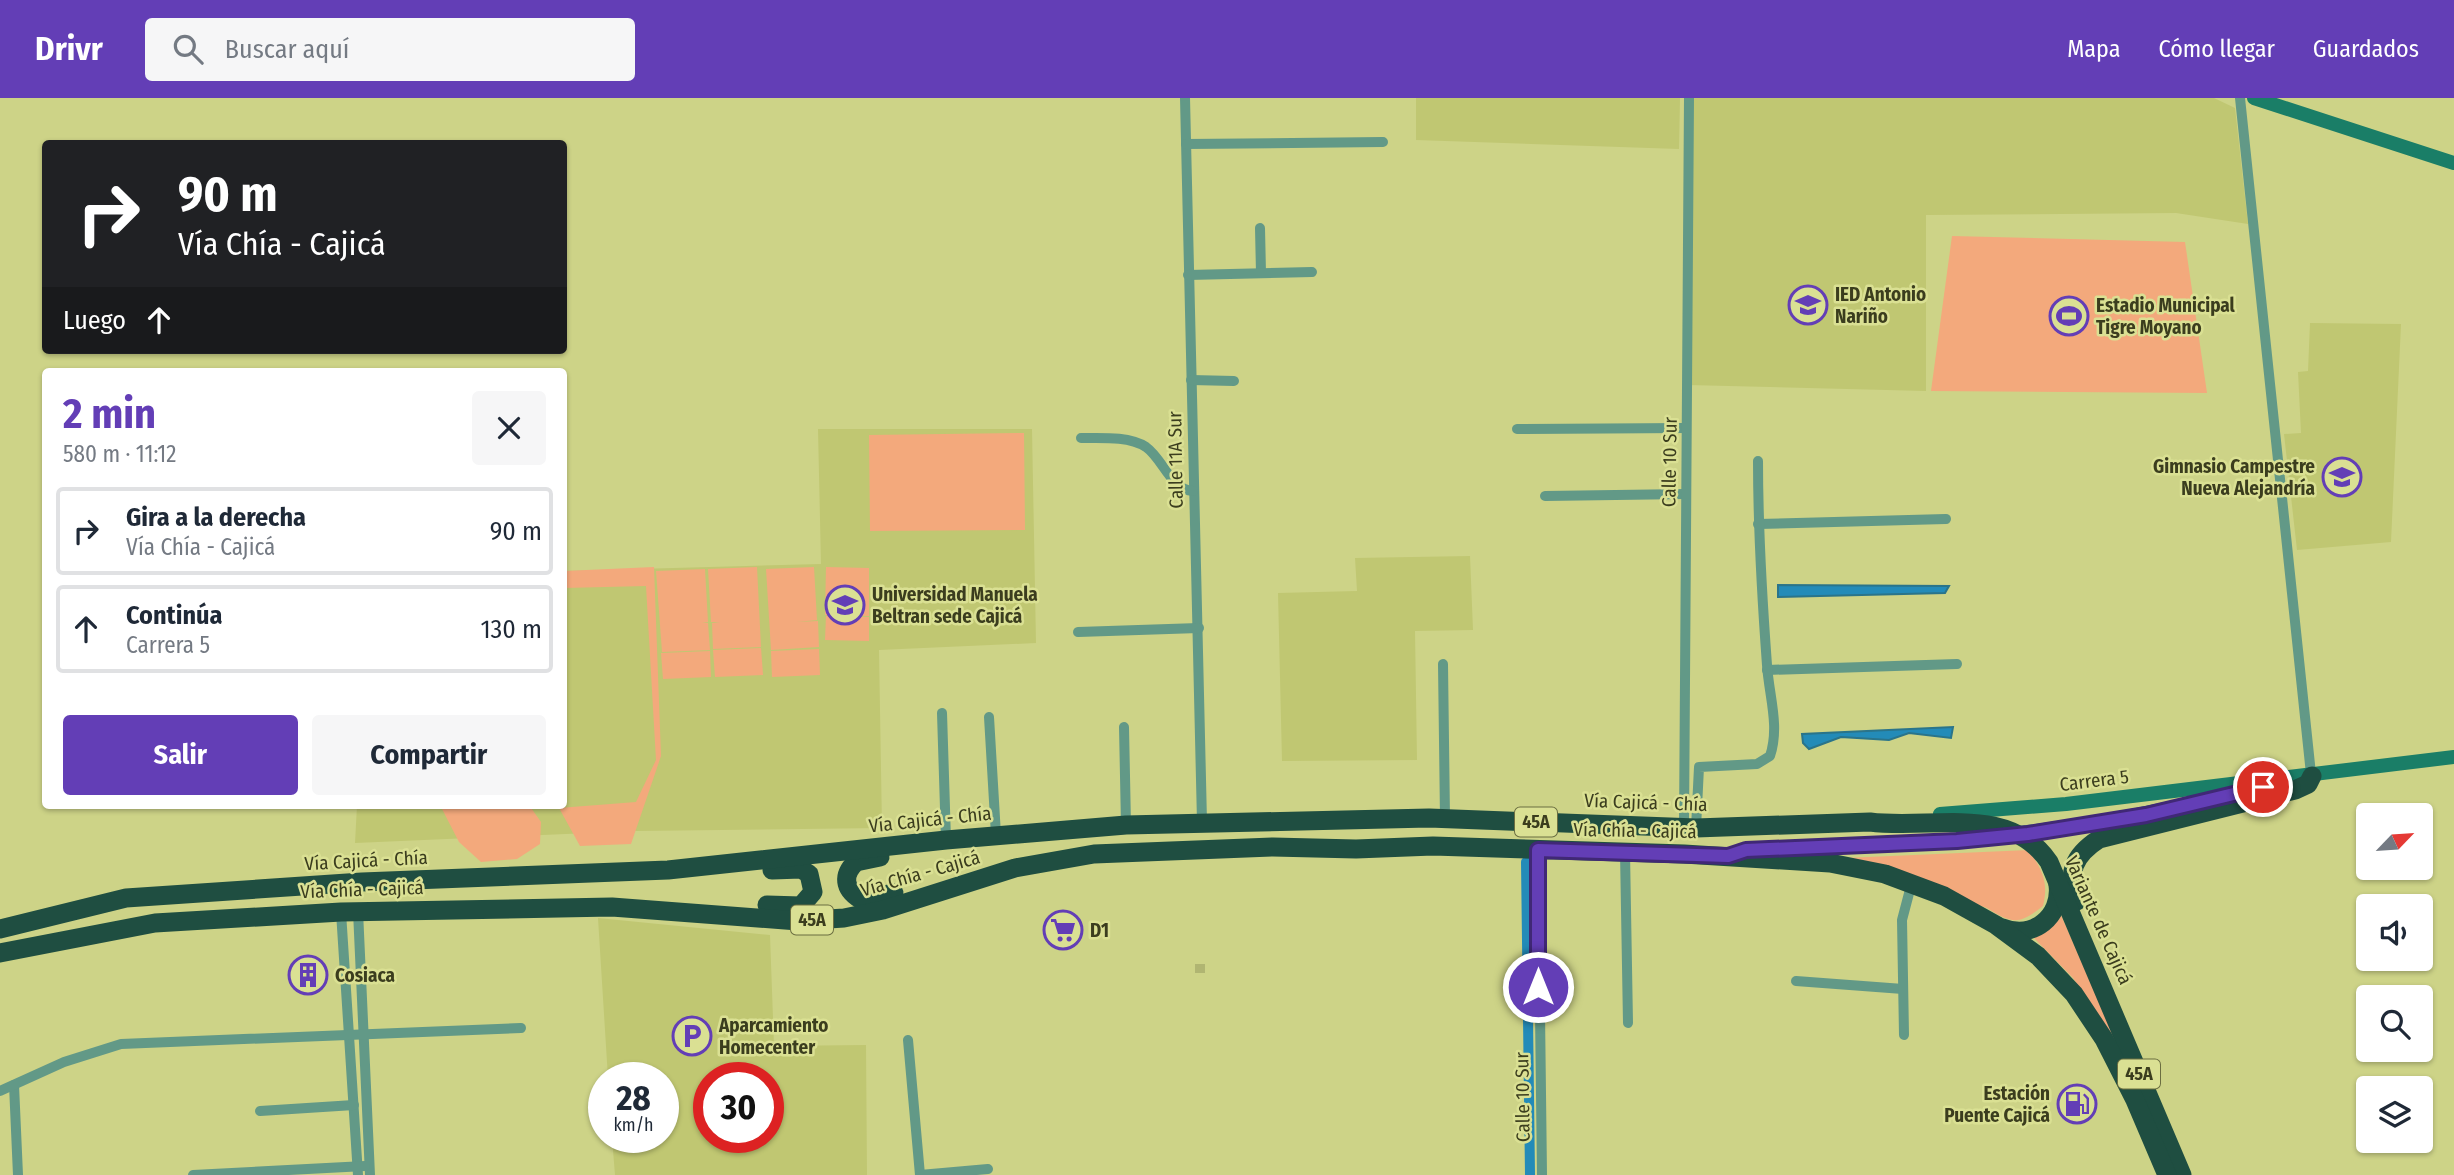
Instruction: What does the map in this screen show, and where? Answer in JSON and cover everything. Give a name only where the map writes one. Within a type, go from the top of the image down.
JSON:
[{"type":"highway","points":[[2097,972],[2092,941],[2071,887],[2075,861],[2083,849],[2099,839],[2295,790],[2308,784],[2315,774]]},
{"type":"highway","name":"Vía Cajicá - Chía","points":[[0,929],[83,906],[139,897],[362,882],[668,870],[939,840],[1126,825],[1445,818],[1690,827],[1870,822]]},
{"type":"highway","name":"Variante de Cajicá","points":[[1870,822],[2005,827],[2038,846],[2057,878],[2182,1175]]},
{"type":"highway","points":[[939,840],[921,851],[856,862],[846,876],[851,894],[860,899],[873,899],[951,876],[976,881]]},
{"type":"highway","name":"Vía Chía - Cajicá","points":[[0,953],[155,923],[350,912],[612,907],[698,911],[798,921],[844,918],[883,910],[1015,869],[1094,854],[1273,847],[1356,849],[1433,846],[1728,856]]},
{"type":"highway","name":"45A","points":[[1728,856],[1830,863],[1885,874],[1912,883],[1996,925],[2038,956],[2082,1005],[2120,1067],[2167,1175]]},
{"type":"highway","points":[[584,874],[603,884],[801,869],[813,883],[813,892],[801,906],[726,901],[698,911]]},
{"type":"highway","points":[[1996,925],[2020,931],[2043,924],[2054,911],[2059,895],[2057,878]]},
{"type":"main road","points":[[2256,98],[2454,163]]},
{"type":"main road","name":"Carrera 5","points":[[1870,822],[1895,815],[1970,813],[2066,804],[2454,757]]},
{"type":"main road","name":"Carrera 5","points":[[1728,856],[1746,850],[1957,841],[2052,831],[2158,812],[2315,774]]},
{"type":"street","name":"Calle 11A Sur","points":[[1185,98],[1202,822]]},
{"type":"street","name":"Calle 10 Sur","points":[[1689,98],[1686,494],[1690,827]]},
{"type":"street","points":[[2240,98],[2315,774]]},
{"type":"street","points":[[1186,144],[1383,142]]},
{"type":"street","points":[[1260,229],[1261,273]]},
{"type":"street","points":[[1188,275],[1312,272]]},
{"type":"street","points":[[1191,380],[1234,381]]},
{"type":"street","points":[[1517,429],[1686,428]]},
{"type":"street","points":[[1081,438],[1114,438],[1144,445],[1180,487],[1193,491]]},
{"type":"street","points":[[1690,827],[1699,768],[1757,764],[1770,756],[1776,737],[1767,670],[1758,524],[1758,461]]},
{"type":"street","points":[[1545,496],[1686,494]]},
{"type":"street","points":[[1758,524],[1946,519]]},
{"type":"street","points":[[1078,632],[1199,628]]},
{"type":"street","points":[[1443,664],[1445,818]]},
{"type":"street","points":[[1767,670],[1957,664]]},
{"type":"street","points":[[939,840],[942,713]]},
{"type":"street","points":[[989,717],[996,835]]},
{"type":"street","points":[[1124,727],[1126,825]]},
{"type":"street","name":"Calle 10 Sur","points":[[1538,850],[1542,1175]]},
{"type":"street","points":[[1625,852],[1628,1023]]},
{"type":"street","points":[[1904,1035],[1902,920],[1912,883]]},
{"type":"street","points":[[350,912],[363,1032],[364,1171]]},
{"type":"street","points":[[350,912],[354,1105],[364,1171]]},
{"type":"street","points":[[1797,981],[1903,989]]},
{"type":"street","points":[[0,1091],[64,1062],[121,1044],[351,1032],[521,1028]]},
{"type":"street","points":[[908,1040],[920,1175],[989,1169]]},
{"type":"street","points":[[14,1085],[18,1175]]},
{"type":"street","points":[[260,1111],[354,1105]]},
{"type":"street","points":[[193,1175],[364,1171]]},
{"type":"shaded area","points":[[1416,98],[1680,98],[1679,149],[1416,140]]},
{"type":"shaded area","name":"IED Antonio Nariño","points":[[1693,98],[2214,98],[2235,108],[2248,224],[2176,213],[1926,215],[1926,391],[1688,385]]},
{"type":"shaded area","name":"Estadio Municipal Tigre Moyano","points":[[1952,236],[2185,242],[2207,393],[1931,391]]},
{"type":"shaded area","name":"Gimnasio Campestre Nueva Alejandría","points":[[2310,323],[2401,324],[2391,542],[2297,550],[2284,434],[2301,433],[2298,372],[2308,371]]},
{"type":"shaded area","name":"Universidad Manuela Beltran sede Cajicá","points":[[818,429],[1032,429],[1036,643],[879,650],[882,828],[635,831],[355,843],[357,809],[567,809],[567,571],[821,564]]},
{"type":"shaded area","points":[[1024,433],[1025,530],[870,531],[869,435]]},
{"type":"shaded area","points":[[1470,556],[1473,630],[1415,631],[1417,760],[1282,761],[1278,593],[1357,591],[1355,558]]},
{"type":"shaded area","points":[[654,567],[661,756],[631,844],[580,846],[560,809],[636,802],[656,760],[646,586],[567,588],[567,571]]},
{"type":"shaded area","points":[[757,567],[761,647],[713,649],[712,623],[720,622],[711,622],[708,569]]},
{"type":"shaded area","points":[[814,567],[817,620],[797,622],[818,621],[819,647],[771,650],[766,569]]},
{"type":"shaded area","points":[[826,567],[869,568],[869,616],[825,615]]},
{"type":"shaded area","points":[[705,569],[708,622],[702,623],[708,623],[710,650],[662,652],[656,571]]},
{"type":"shaded area","points":[[826,616],[869,617],[869,641],[825,640]]},
{"type":"shaded area","points":[[761,648],[763,675],[715,677],[713,650]]},
{"type":"shaded area","points":[[819,649],[820,675],[772,677],[771,651]]},
{"type":"shaded area","points":[[710,651],[711,677],[663,679],[661,653]]},
{"type":"shaded area","points":[[442,809],[532,809],[541,822],[540,844],[517,859],[481,862],[459,842]]},
{"type":"shaded area","points":[[2029,850],[2043,876],[2045,898],[2043,906],[2028,917],[2015,920],[1845,858]]},
{"type":"shaded area","points":[[2061,915],[2119,1047],[2073,978],[2034,938]]},
{"type":"shaded area","points":[[598,918],[770,935],[774,1046],[866,1045],[867,1175],[615,1175],[613,1153],[679,1153],[679,1062],[607,1062]]},
{"type":"water","points":[[1778,585],[1949,586],[1945,593],[1778,597]]},
{"type":"water","points":[[1953,727],[1951,738],[1909,733],[1889,740],[1841,737],[1809,749],[1803,743],[1802,734]]},
{"type":"waterway","points":[[1526,862],[1530,1175]]},
{"type":"tunnel","points":[[1200,964],[1200,973]]},
{"type":"place","name":"IED Antonio Nariño","points":[[1808,305]]},
{"type":"place","name":"Estadio Municipal Tigre Moyano","points":[[2069,316]]},
{"type":"place","name":"Gimnasio Campestre Nueva Alejandría","points":[[2342,477]]},
{"type":"place","name":"Universidad Manuela Beltran sede Cajicá","points":[[845,605]]},
{"type":"place","name":"D1","points":[[1063,930]]},
{"type":"place","name":"Cosiaca","points":[[308,975]]},
{"type":"place","name":"Aparcamiento Homecenter","points":[[692,1036]]},
{"type":"place","name":"Estación Puente Cajicá","points":[[2077,1104]]},
{"type":"route","points":[[1538,987],[1538,850],[1728,856],[1746,850],[1957,841],[2099,824],[2263,787]]}]
